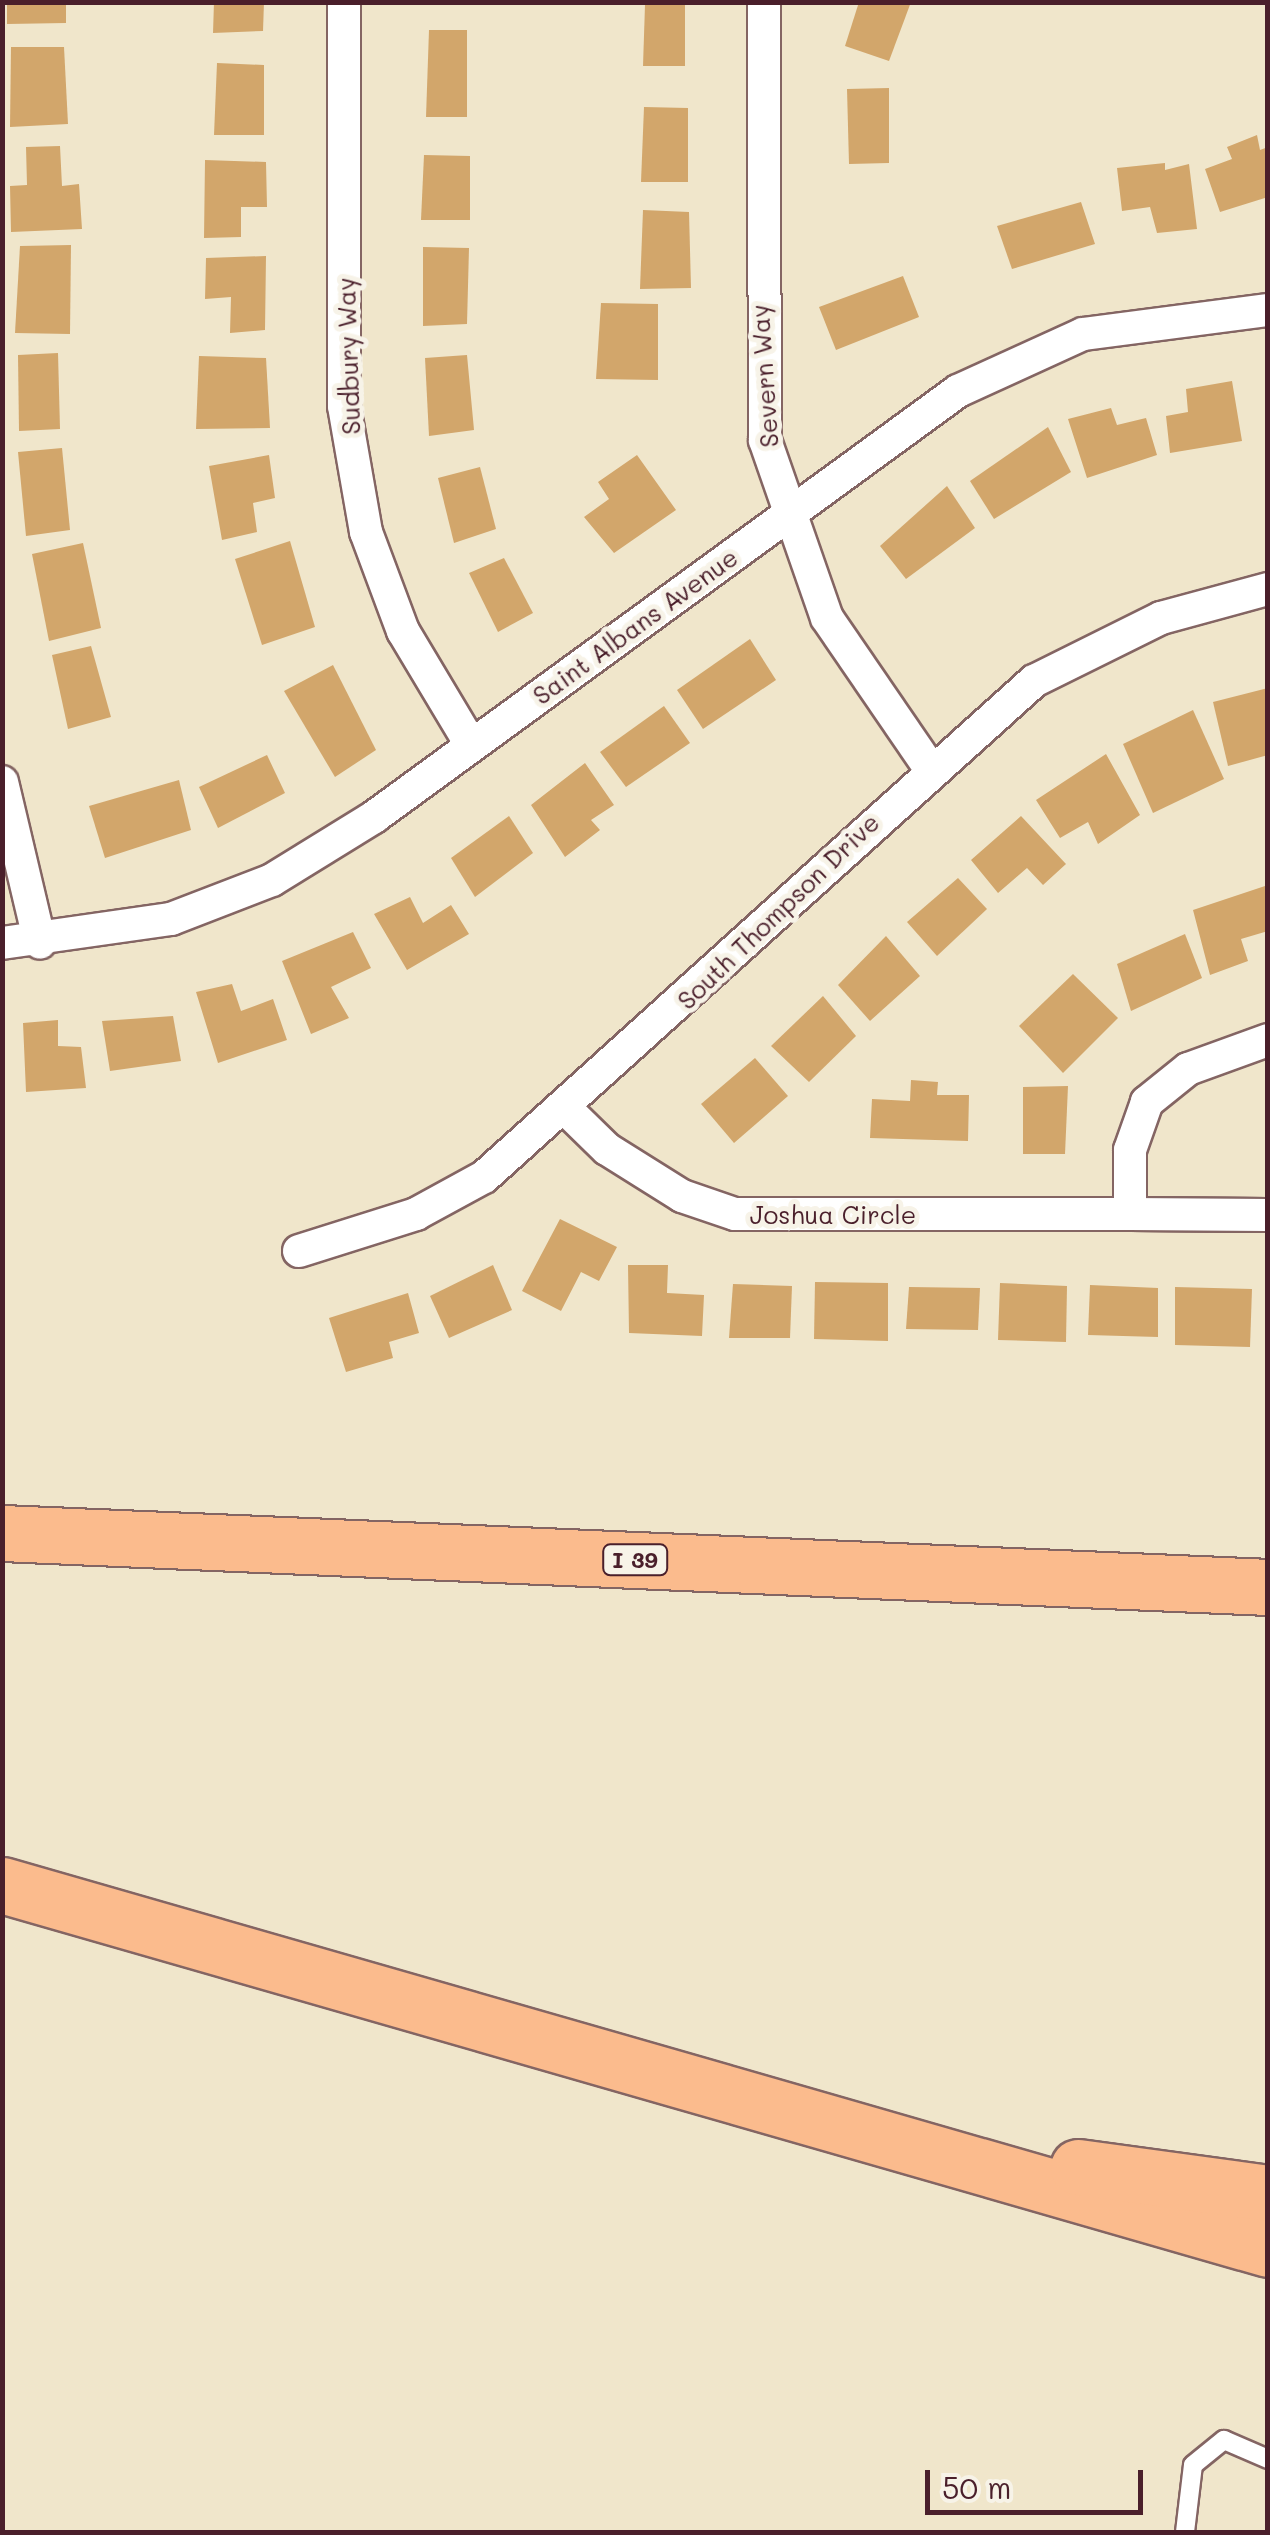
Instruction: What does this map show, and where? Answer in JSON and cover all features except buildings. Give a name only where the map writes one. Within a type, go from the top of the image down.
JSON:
[{"type":"highway","points":[[17,1534],[1268,1549]]},
{"type":"highway","name":"I 39","points":[[17,1534],[1268,1588]]},
{"type":"highway","points":[[2,1885],[876,2141],[1268,2249]]},
{"type":"highway","points":[[876,2141],[1268,2193]]},
{"type":"street","name":"Sudbury Way","points":[[344,2],[344,406],[366,532],[403,631],[470,743]]},
{"type":"street","name":"Severn Way","points":[[764,2],[759,302],[765,440],[786,517],[826,618],[929,767]]},
{"type":"street","name":"Saint Albans Avenue","points":[[2,943],[40,943],[171,919],[272,880],[470,743],[958,391],[1083,334],[1268,310]]},
{"type":"street","name":"South Thompson Drive","points":[[299,1251],[416,1214],[484,1176],[568,1111],[929,767],[1034,681],[1162,618],[1268,589]]},
{"type":"street","points":[[2,782],[40,943]]},
{"type":"street","points":[[1130,1214],[1130,1150],[1147,1102],[1188,1069],[1268,1040]]},
{"type":"street","name":"Joshua Circle","points":[[568,1111],[607,1149],[682,1196],[735,1214],[1268,1215]]},
{"type":"lane","points":[[1185,2532],[1193,2465],[1224,2440],[1268,2459]]}]
